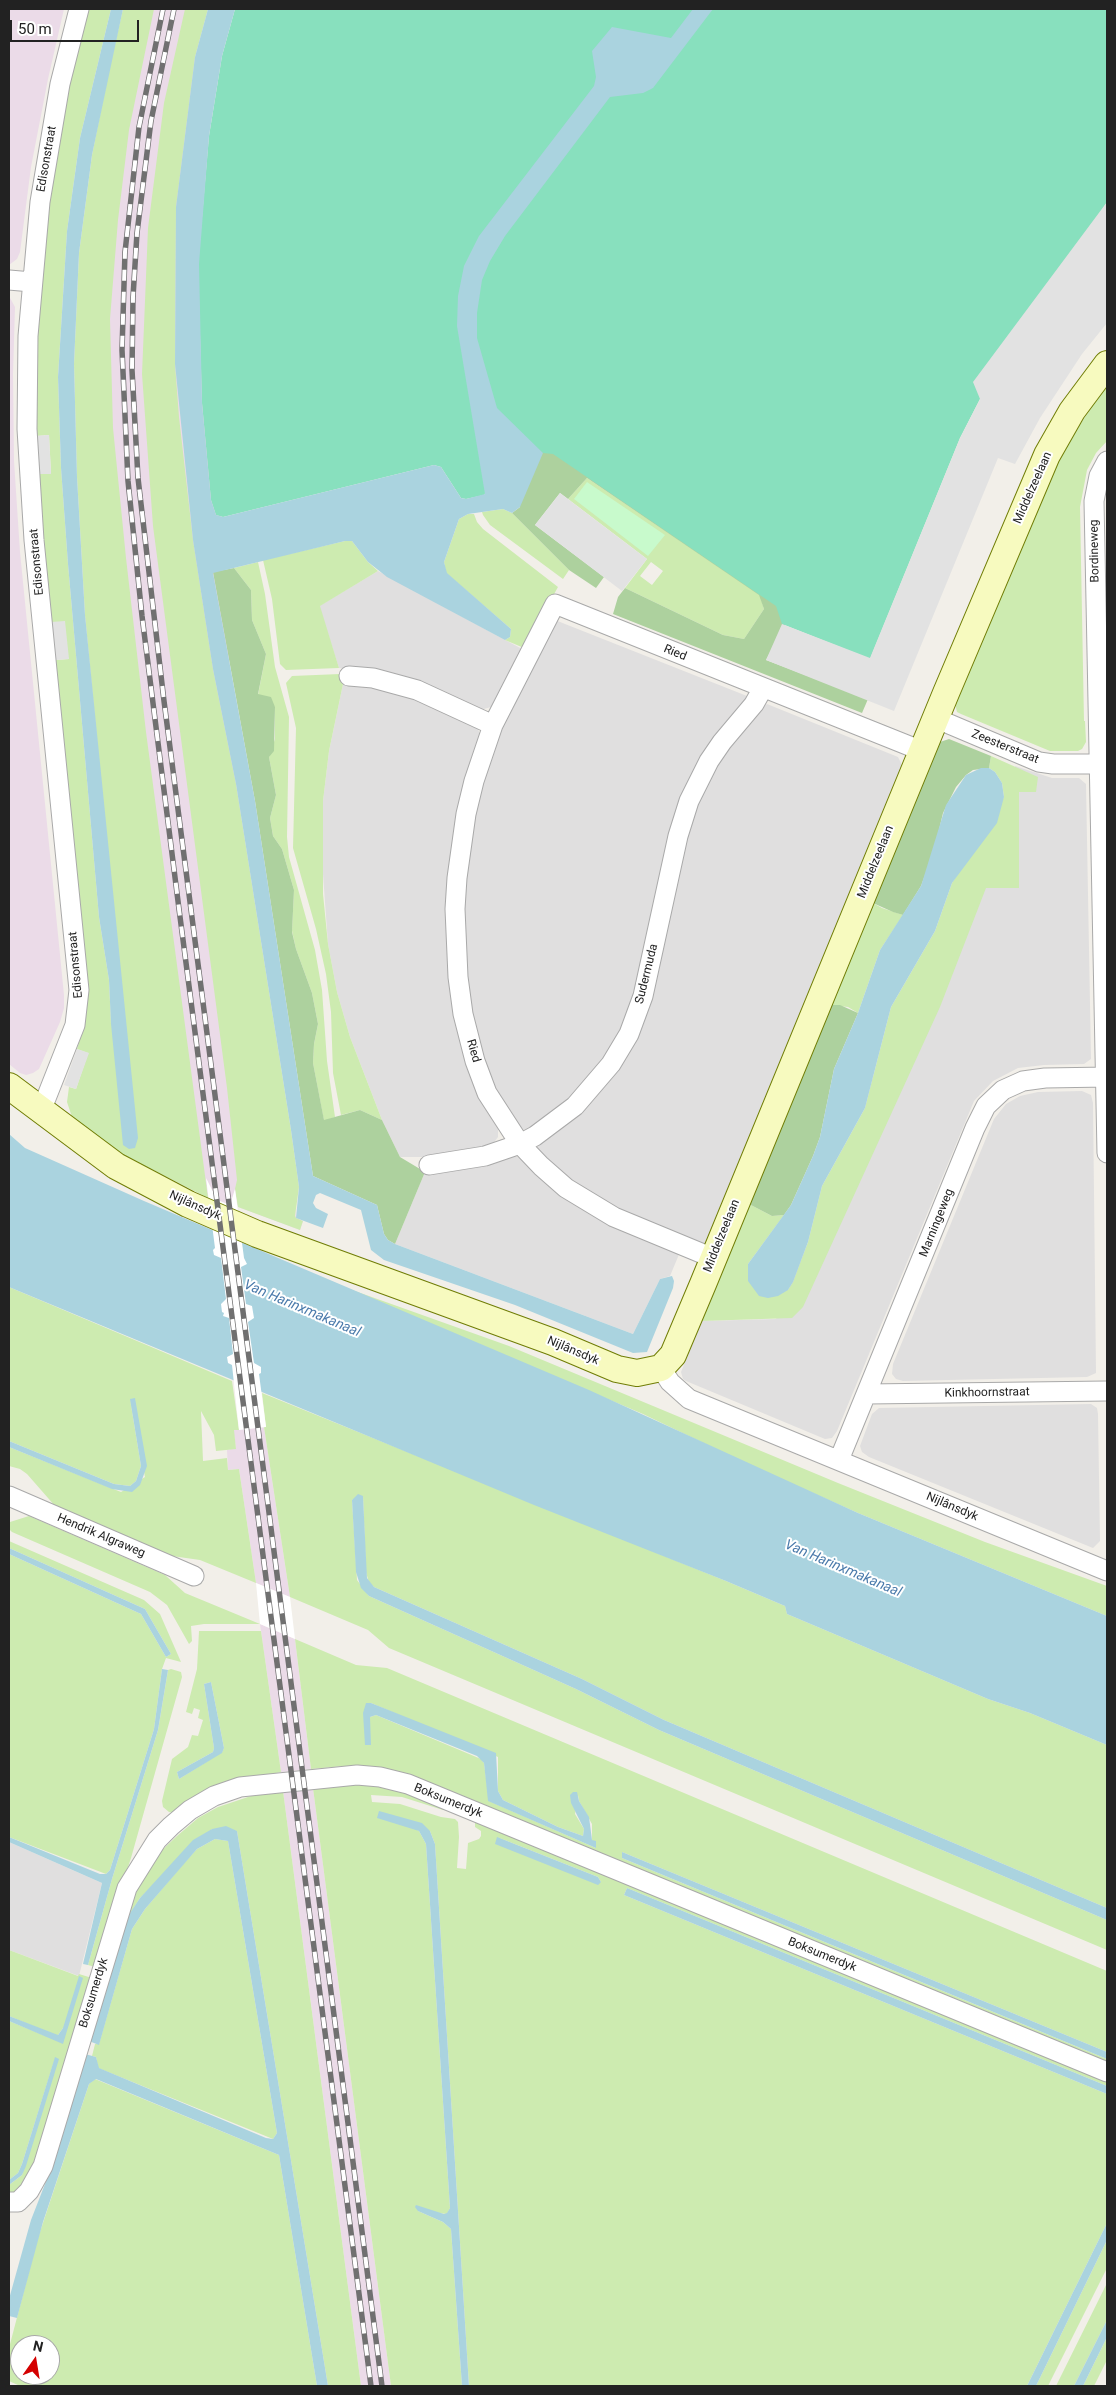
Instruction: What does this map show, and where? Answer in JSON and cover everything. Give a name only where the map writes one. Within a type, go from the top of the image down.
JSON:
[{"type":"street","name":"Edisonstraat","points":[[41,1111],[75,1025],[79,990],[29,468],[26,389],[32,282],[40,202],[60,84],[79,9]]},
{"type":"street","points":[[9,280],[32,282]]},
{"type":"street","name":"Middelzeelaan","points":[[661,1368],[673,1355],[935,718],[1047,455],[1072,412],[1107,364]]},
{"type":"street","name":"Bordineweg","points":[[1107,461],[1099,476],[1094,501],[1104,765],[1107,1153]]},
{"type":"street","name":"Ried","points":[[713,1258],[614,1217],[586,1201],[541,1166],[520,1144],[495,1108],[475,1061],[463,1014],[456,952],[455,909],[460,847],[474,781],[493,725],[555,604],[922,751]]},
{"type":"street","points":[[349,676],[373,678],[417,690],[493,725]]},
{"type":"street","name":"Sudermuda","points":[[429,1164],[485,1156],[520,1144],[550,1126],[574,1106],[600,1079],[620,1051],[643,996],[678,836],[689,801],[713,755],[754,704],[763,688]]},
{"type":"street","name":"Zeesterstraat","points":[[935,718],[1039,762],[1104,765]]},
{"type":"street","name":"Marningeweg","points":[[839,1460],[975,1128],[986,1106],[1003,1090],[1023,1081],[1045,1078],[1106,1077]]},
{"type":"street","name":"Nijlânsdyk","points":[[9,1086],[116,1166],[188,1204],[257,1234],[553,1342],[617,1369],[637,1374],[661,1368],[670,1382],[689,1399],[1107,1571]]},
{"type":"street","name":"Kinkhoornstraat","points":[[867,1394],[1107,1391]]},
{"type":"street","name":"Hendrik Algraweg","points":[[9,1496],[194,1576]]},
{"type":"street","name":"Boksumerdyk","points":[[9,2202],[18,2202],[29,2191],[42,2166],[127,1888],[157,1840],[172,1826],[190,1810],[214,1796],[240,1787],[356,1775],[380,1777],[408,1784],[1107,2072]]},
{"type":"shaded area","points":[[9,9],[64,9],[31,167],[20,252],[17,259],[9,265]]},
{"type":"shaded area","points":[[123,9],[208,9],[195,57],[236,784],[284,1089],[296,1218],[303,1221],[300,1230],[238,1207],[235,1191],[230,1205],[217,1200],[207,1180],[208,1198],[135,1148],[85,615]]},
{"type":"shaded area","points":[[1107,202],[1107,323],[1082,354],[1040,418],[1015,464],[998,458],[894,711],[766,660],[782,624],[870,658],[960,438],[980,399],[973,382]]},
{"type":"shaded area","points":[[9,296],[15,307],[13,374],[14,461],[20,552],[64,995],[64,1008],[60,1022],[39,1069],[26,1075],[20,1073],[9,1064]]},
{"type":"shaded area","points":[[49,435],[51,474],[38,474],[36,436]]},
{"type":"shaded area","points":[[560,493],[647,559],[622,591],[535,525]]},
{"type":"shaded area","points":[[378,571],[522,649],[491,707],[480,710],[366,671],[339,668],[319,606]]},
{"type":"shaded area","points":[[555,620],[747,696],[747,699],[718,734],[633,1004],[612,1050],[572,1099],[529,1129],[522,1130],[494,1092],[471,1016],[462,921],[468,840],[491,749]]},
{"type":"shaded area","points":[[65,621],[69,659],[55,660],[51,622]]},
{"type":"shaded area","points":[[343,684],[360,684],[407,694],[477,727],[480,734],[447,930],[498,1129],[498,1137],[492,1145],[437,1157],[400,1157],[382,1120],[350,1037],[337,992],[328,944],[321,846],[323,801],[329,751]]},
{"type":"shaded area","points":[[767,704],[898,757],[902,765],[704,1246],[622,1212],[580,1189],[538,1152],[538,1147],[539,1143],[612,1075],[688,826],[715,763],[759,710]]},
{"type":"shaded area","points":[[1015,766],[1052,778],[1079,778],[1086,784],[1091,1059],[1084,1064],[1018,1068],[993,1081],[974,1101],[837,1431],[832,1438],[825,1439],[686,1381],[683,1379],[681,1372],[702,1321],[776,1319],[865,1108],[873,1077],[1015,813]]},
{"type":"shaded area","points":[[77,1049],[89,1053],[76,1089],[64,1085]]},
{"type":"shaded area","points":[[1082,1091],[1091,1095],[1093,1103],[1096,1373],[1087,1377],[903,1381],[896,1379],[892,1374],[893,1364],[994,1119],[1006,1104],[1020,1096],[1038,1092]]},
{"type":"shaded area","points":[[514,1155],[680,1252],[670,1276],[660,1279],[633,1334],[395,1244],[425,1172]]},
{"type":"shaded area","points":[[1091,1404],[1097,1408],[1098,1414],[1100,1541],[1093,1548],[869,1457],[862,1452],[860,1446],[872,1414],[879,1408]]},
{"type":"shaded area","points":[[264,1427],[290,1597],[256,1583],[239,1469],[228,1470],[227,1450],[236,1448],[233,1430]]},
{"type":"shaded area","points":[[260,1624],[295,1639],[311,1769],[281,1772]]},
{"type":"shaded area","points":[[313,1788],[391,2386],[361,2386],[283,1791]]},
{"type":"shaded area","points":[[9,1842],[102,1883],[79,1976],[9,1950]]},
{"type":"green space","points":[[88,9],[111,9],[80,138],[67,231],[58,377],[61,468],[68,564],[99,917],[109,980],[111,1024],[109,863],[85,615],[77,477],[74,364],[79,253],[92,155],[109,70],[123,9],[154,9],[129,130],[118,220],[110,319],[113,428],[146,732],[208,1198],[124,1155],[77,1123],[72,1117],[67,1102],[69,1087],[76,1089],[88,1053],[77,1049],[84,1025],[87,997],[55,660],[69,659],[51,622],[41,526],[38,474],[51,473],[49,435],[36,436],[37,339],[50,192],[69,85]]},
{"type":"green space","points":[[185,9],[208,9],[195,57],[176,207],[175,364],[179,417],[193,540],[213,669],[236,784],[291,1130],[299,1187],[295,1216],[303,1221],[300,1230],[238,1207],[227,1088],[153,526],[142,374],[148,228],[164,103]]},
{"type":"green space","points":[[235,9],[1107,9],[1107,202],[980,399],[960,438],[870,659],[782,624],[776,606],[553,454],[543,453],[523,435],[484,495],[466,499],[461,498],[441,467],[434,465],[223,517],[216,515],[211,500],[202,403],[198,264],[209,136],[222,56]]},
{"type":"green space","points":[[1107,384],[1107,441],[1096,453],[1087,470],[1080,507],[1086,742],[1082,749],[1078,751],[1050,751],[961,714],[957,712],[955,704],[1039,502],[1065,447]]},
{"type":"green space","points":[[491,391],[803,592],[766,660],[868,699],[862,713],[613,614],[618,597],[625,588],[723,635],[744,639],[764,609],[759,595],[587,478],[568,499],[560,493],[535,525],[604,577],[596,588],[569,570],[512,513],[520,507]]},
{"type":"green space","points":[[587,478],[760,595],[764,609],[744,639],[723,635],[625,588],[647,559],[568,499]],"holes":[[[651,562],[663,571],[652,585],[640,576]]]},
{"type":"green space","points":[[587,482],[665,535],[648,556],[574,499]]},
{"type":"green space","points":[[503,509],[512,513],[569,570],[563,579],[490,525],[482,512]]},
{"type":"green space","points":[[468,514],[474,514],[477,522],[483,529],[558,587],[524,648],[505,640],[510,637],[511,629],[446,573],[444,562],[459,519]]},
{"type":"green space","points":[[352,541],[368,562],[378,571],[320,606],[339,668],[286,670],[280,664],[272,599],[263,560]]},
{"type":"green space","points":[[258,562],[265,594],[275,667],[289,717],[287,837],[289,857],[315,950],[322,990],[327,1061],[335,1117],[324,1121],[313,1063],[318,1024],[312,993],[296,949],[292,931],[294,890],[282,849],[273,836],[270,818],[276,795],[269,757],[275,739],[275,707],[258,695],[266,654],[252,620],[251,590],[234,568]]},
{"type":"green space","points":[[234,568],[251,590],[252,620],[266,654],[258,694],[271,697],[275,707],[274,751],[269,757],[276,795],[270,818],[273,836],[282,849],[294,890],[292,932],[312,993],[318,1024],[313,1063],[324,1120],[360,1110],[382,1120],[400,1157],[425,1172],[395,1244],[388,1240],[384,1234],[377,1205],[313,1176],[255,801],[213,572]]},
{"type":"green space","points":[[340,674],[343,684],[329,751],[323,801],[323,894],[328,944],[337,992],[350,1037],[382,1120],[360,1110],[341,1115],[333,1073],[331,1012],[326,974],[316,929],[293,848],[296,728],[286,683],[292,676]]},
{"type":"green space","points":[[949,739],[991,756],[989,768],[973,770],[956,787],[943,813],[934,851],[921,886],[903,915],[873,903],[940,742]]},
{"type":"green space","points":[[991,756],[1038,777],[1036,792],[1019,792],[1019,888],[986,888],[940,1007],[803,1307],[792,1318],[702,1321],[749,1204],[772,1216],[784,1215],[748,1264],[788,1290],[793,1282],[808,1242],[822,1186],[865,1108],[891,1007],[935,931],[952,883],[1004,797],[1002,783],[995,772],[989,768]]},
{"type":"green space","points":[[873,903],[903,915],[880,950],[858,1013],[848,1007],[831,1005]]},
{"type":"green space","points":[[831,1005],[840,1005],[858,1013],[834,1069],[820,1137],[813,1156],[791,1205],[784,1215],[772,1216],[749,1204]]},
{"type":"green space","points":[[341,1286],[509,1346],[985,1542],[1107,1586],[1107,1616],[858,1513],[743,1462],[643,1414]]},
{"type":"green space","points":[[9,1287],[232,1381],[239,1430],[234,1430],[236,1449],[216,1451],[214,1435],[201,1411],[203,1461],[227,1458],[228,1470],[239,1469],[256,1583],[200,1560],[172,1556],[55,1506],[27,1474],[20,1469],[9,1466],[9,1447],[121,1492],[145,1477],[130,1399],[141,1466],[136,1481],[130,1486],[114,1484],[9,1441]]},
{"type":"green space","points":[[262,1393],[726,1581],[785,1606],[787,1614],[988,1699],[1030,1713],[1107,1745],[1107,1908],[664,1720],[582,1679],[374,1587],[369,1583],[366,1572],[363,1496],[352,1500],[357,1580],[369,1596],[576,1689],[659,1730],[1107,1920],[1107,1950],[389,1648],[368,1630],[290,1597],[264,1427],[266,1427]]},
{"type":"green space","points":[[29,1516],[165,1575],[185,1593],[260,1624],[204,1624],[191,1626],[192,1641],[189,1644],[167,1605],[150,1592],[12,1532],[9,1529],[10,1522]]},
{"type":"green space","points":[[9,1541],[144,1600],[160,1614],[181,1662],[166,1658],[162,1669],[154,1729],[110,1870],[106,1874],[9,1837],[9,1554],[141,1614],[166,1657],[171,1654],[145,1609],[9,1548]]},
{"type":"green space","points":[[199,1631],[261,1631],[281,1772],[252,1778],[174,1813],[169,1812],[163,1807],[162,1801],[172,1759],[188,1747],[192,1735],[198,1736],[203,1720],[198,1718],[200,1710],[194,1708],[192,1714],[186,1712],[197,1669]],"holes":[[[211,1682],[224,1748],[222,1752],[179,1779],[177,1772],[213,1752],[214,1748],[204,1684]]]},
{"type":"green space","points":[[295,1639],[356,1665],[387,1668],[1107,1971],[1107,2052],[622,1852],[622,1858],[1107,2059],[1107,2066],[379,1770],[344,1766],[311,1769]],"holes":[[[371,1703],[498,1757],[498,1791],[503,1800],[558,1827],[583,1836],[584,1829],[575,1814],[578,1795],[579,1801],[592,1824],[592,1840],[596,1848],[489,1801],[484,1763],[481,1759],[376,1715],[370,1717]]]},
{"type":"green space","points":[[168,1670],[181,1672],[182,1677],[131,1858],[95,1967],[88,1965],[112,1879],[158,1730]]},
{"type":"green space","points":[[354,1782],[384,1784],[447,1807],[443,1810],[402,1797],[371,1795],[372,1802],[400,1804],[441,1817],[455,1819],[458,1822],[459,1837],[457,1868],[466,1869],[468,1843],[479,1839],[481,1836],[481,1831],[475,1827],[475,1820],[1107,2079],[1107,2086],[627,1888],[624,1895],[1107,2094],[1107,2223],[1027,2386],[469,2386],[435,1844],[430,1831],[412,1827],[419,1831],[426,1844],[450,2208],[447,2214],[418,2211],[443,2222],[451,2229],[462,2386],[391,2386],[313,1788]],"holes":[[[497,1837],[598,1877],[601,1882]]]},
{"type":"green space","points":[[283,1791],[361,2386],[328,2386],[237,1831],[212,1829],[140,1898],[123,1925],[136,1887],[158,1854],[198,1818],[218,1807],[254,1795]]},
{"type":"green space","points":[[215,1839],[228,1841],[277,2133],[273,2139],[98,2068],[96,2057],[92,2056],[95,2044],[99,2044],[132,1929],[145,1909],[184,1863],[197,1849]]},
{"type":"green space","points":[[9,1950],[78,1976],[79,1974],[92,1978],[37,2164],[16,2193],[9,2195],[9,2185],[22,2175],[55,2058],[22,2164],[18,2173],[9,2180],[9,2021],[63,2043],[63,2028],[58,2035],[54,2035],[9,2016]]},
{"type":"green space","points":[[95,2079],[279,2155],[317,2386],[18,2385],[60,2385],[60,2335],[12,2335],[37,2241],[89,2084]]},
{"type":"green space","points":[[1107,2240],[1107,2268],[1048,2386],[1036,2386]]},
{"type":"green space","points":[[1107,2283],[1107,2320],[1074,2386],[1056,2386]]},
{"type":"green space","points":[[1107,2337],[1107,2360],[1094,2386],[1083,2386]]},
{"type":"green space","points":[[10,2344],[10,2381],[9,2381]]},
{"type":"water","points":[[111,9],[123,9],[92,155],[79,253],[74,364],[77,477],[85,615],[138,1138],[135,1148],[129,1149],[123,1145],[111,1024],[109,980],[99,917],[68,564],[61,468],[58,377],[67,231],[80,138]]},
{"type":"water","points":[[208,9],[235,9],[222,56],[209,136],[199,264],[202,403],[211,500],[216,515],[223,517],[434,465],[441,467],[461,498],[466,499],[485,494],[457,326],[458,296],[464,266],[479,236],[594,86],[596,77],[592,51],[612,27],[671,38],[693,9],[713,9],[653,88],[643,93],[610,97],[505,236],[490,261],[482,280],[477,313],[477,338],[497,408],[543,453],[520,507],[512,513],[503,509],[468,514],[459,519],[444,562],[447,573],[511,629],[510,637],[505,640],[387,577],[368,562],[352,541],[345,541],[213,573],[255,801],[313,1176],[377,1205],[384,1234],[388,1240],[395,1244],[633,1334],[660,1279],[672,1276],[674,1281],[673,1288],[647,1352],[633,1353],[515,1305],[384,1260],[371,1250],[361,1210],[320,1193],[316,1195],[313,1203],[316,1208],[328,1214],[323,1228],[296,1218],[299,1187],[291,1130],[236,784],[213,669],[193,540],[175,364],[176,207],[195,57]]},
{"type":"water","points":[[981,768],[989,768],[995,772],[1002,783],[1004,797],[997,823],[952,883],[935,931],[891,1007],[865,1108],[822,1186],[808,1242],[793,1282],[788,1290],[778,1296],[768,1298],[759,1296],[748,1281],[748,1264],[791,1205],[813,1156],[820,1137],[834,1069],[858,1013],[880,950],[921,886],[946,805],[966,775]]},
{"type":"water","name":"Van Harinxmakanaal","points":[[9,1134],[25,1148],[144,1201],[589,1390],[858,1513],[1107,1616],[1107,1745],[1030,1713],[988,1699],[787,1614],[785,1606],[726,1581],[534,1505],[9,1287]]},
{"type":"water","points":[[135,1398],[147,1466],[140,1485],[132,1492],[112,1489],[9,1447],[9,1441],[114,1484],[130,1486],[136,1481],[141,1466],[130,1399]]},
{"type":"water","points":[[358,1494],[363,1496],[367,1578],[374,1587],[582,1679],[664,1720],[1107,1908],[1107,1920],[659,1730],[576,1689],[369,1596],[361,1588],[356,1572],[352,1500]]},
{"type":"water","points":[[9,1548],[145,1609],[171,1654],[166,1657],[141,1614],[9,1554]]},
{"type":"water","points":[[162,1669],[168,1670],[158,1730],[112,1879],[88,1965],[83,1964],[102,1883],[9,1842],[9,1837],[100,1874],[106,1874],[110,1870],[154,1729]]},
{"type":"water","points":[[211,1682],[224,1748],[222,1753],[179,1779],[177,1772],[213,1752],[214,1748],[204,1684]]},
{"type":"water","points":[[366,1703],[371,1703],[496,1753],[498,1791],[503,1800],[558,1827],[583,1836],[584,1829],[571,1803],[570,1795],[573,1792],[577,1792],[579,1801],[589,1817],[592,1840],[596,1841],[596,1848],[488,1801],[484,1763],[477,1756],[376,1715],[370,1717],[371,1745],[365,1745],[363,1713]]},
{"type":"water","points":[[379,1811],[422,1823],[430,1831],[435,1844],[469,2386],[462,2386],[451,2229],[443,2222],[418,2211],[415,2207],[416,2205],[444,2214],[450,2208],[426,1844],[419,1831],[377,1818]]},
{"type":"water","points":[[226,1826],[237,1831],[328,2386],[317,2386],[279,2155],[96,2079],[89,2084],[43,2222],[17,2318],[9,2316],[9,2299],[31,2220],[52,2166],[85,2054],[96,2057],[99,2068],[266,2138],[273,2139],[277,2133],[228,1841],[215,1839],[197,1849],[145,1909],[132,1929],[99,2045],[89,2041],[123,1925],[130,1913],[140,1898],[193,1840],[212,1829]]},
{"type":"water","points":[[497,1837],[598,1877],[601,1882],[598,1885],[495,1844]]},
{"type":"water","points":[[622,1852],[1107,2052],[1107,2059],[622,1858]]},
{"type":"water","points":[[627,1888],[1107,2086],[1107,2094],[624,1895]]},
{"type":"water","points":[[79,1976],[83,1978],[63,2044],[9,2021],[9,2016],[58,2035],[63,2028]]},
{"type":"water","points":[[55,2057],[59,2059],[26,2166],[22,2175],[9,2185],[9,2180],[18,2173],[22,2164]]},
{"type":"water","points":[[1107,2223],[1107,2240],[1036,2386],[1027,2386]]},
{"type":"water","points":[[1107,2320],[1107,2337],[1083,2386],[1074,2386]]},
{"type":"pier","points":[[206,1178],[217,1200],[230,1205],[235,1189],[244,1258],[247,1264],[241,1267],[246,1304],[252,1306],[254,1318],[248,1322],[254,1363],[261,1367],[261,1373],[259,1374],[266,1427],[239,1430],[232,1365],[228,1363],[227,1357],[233,1354],[229,1318],[223,1316],[224,1313],[222,1312],[221,1304],[226,1299],[221,1258],[214,1255],[213,1250],[215,1248]]},
{"type":"pier","points":[[256,1583],[290,1597],[295,1639],[260,1624]]},
{"type":"railway","points":[[163,9],[139,127],[125,252],[122,350],[128,481],[142,616],[179,909],[371,2386]]},
{"type":"railway","points":[[174,9],[151,121],[137,233],[133,297],[132,370],[138,478],[164,701],[382,2386]]}]
